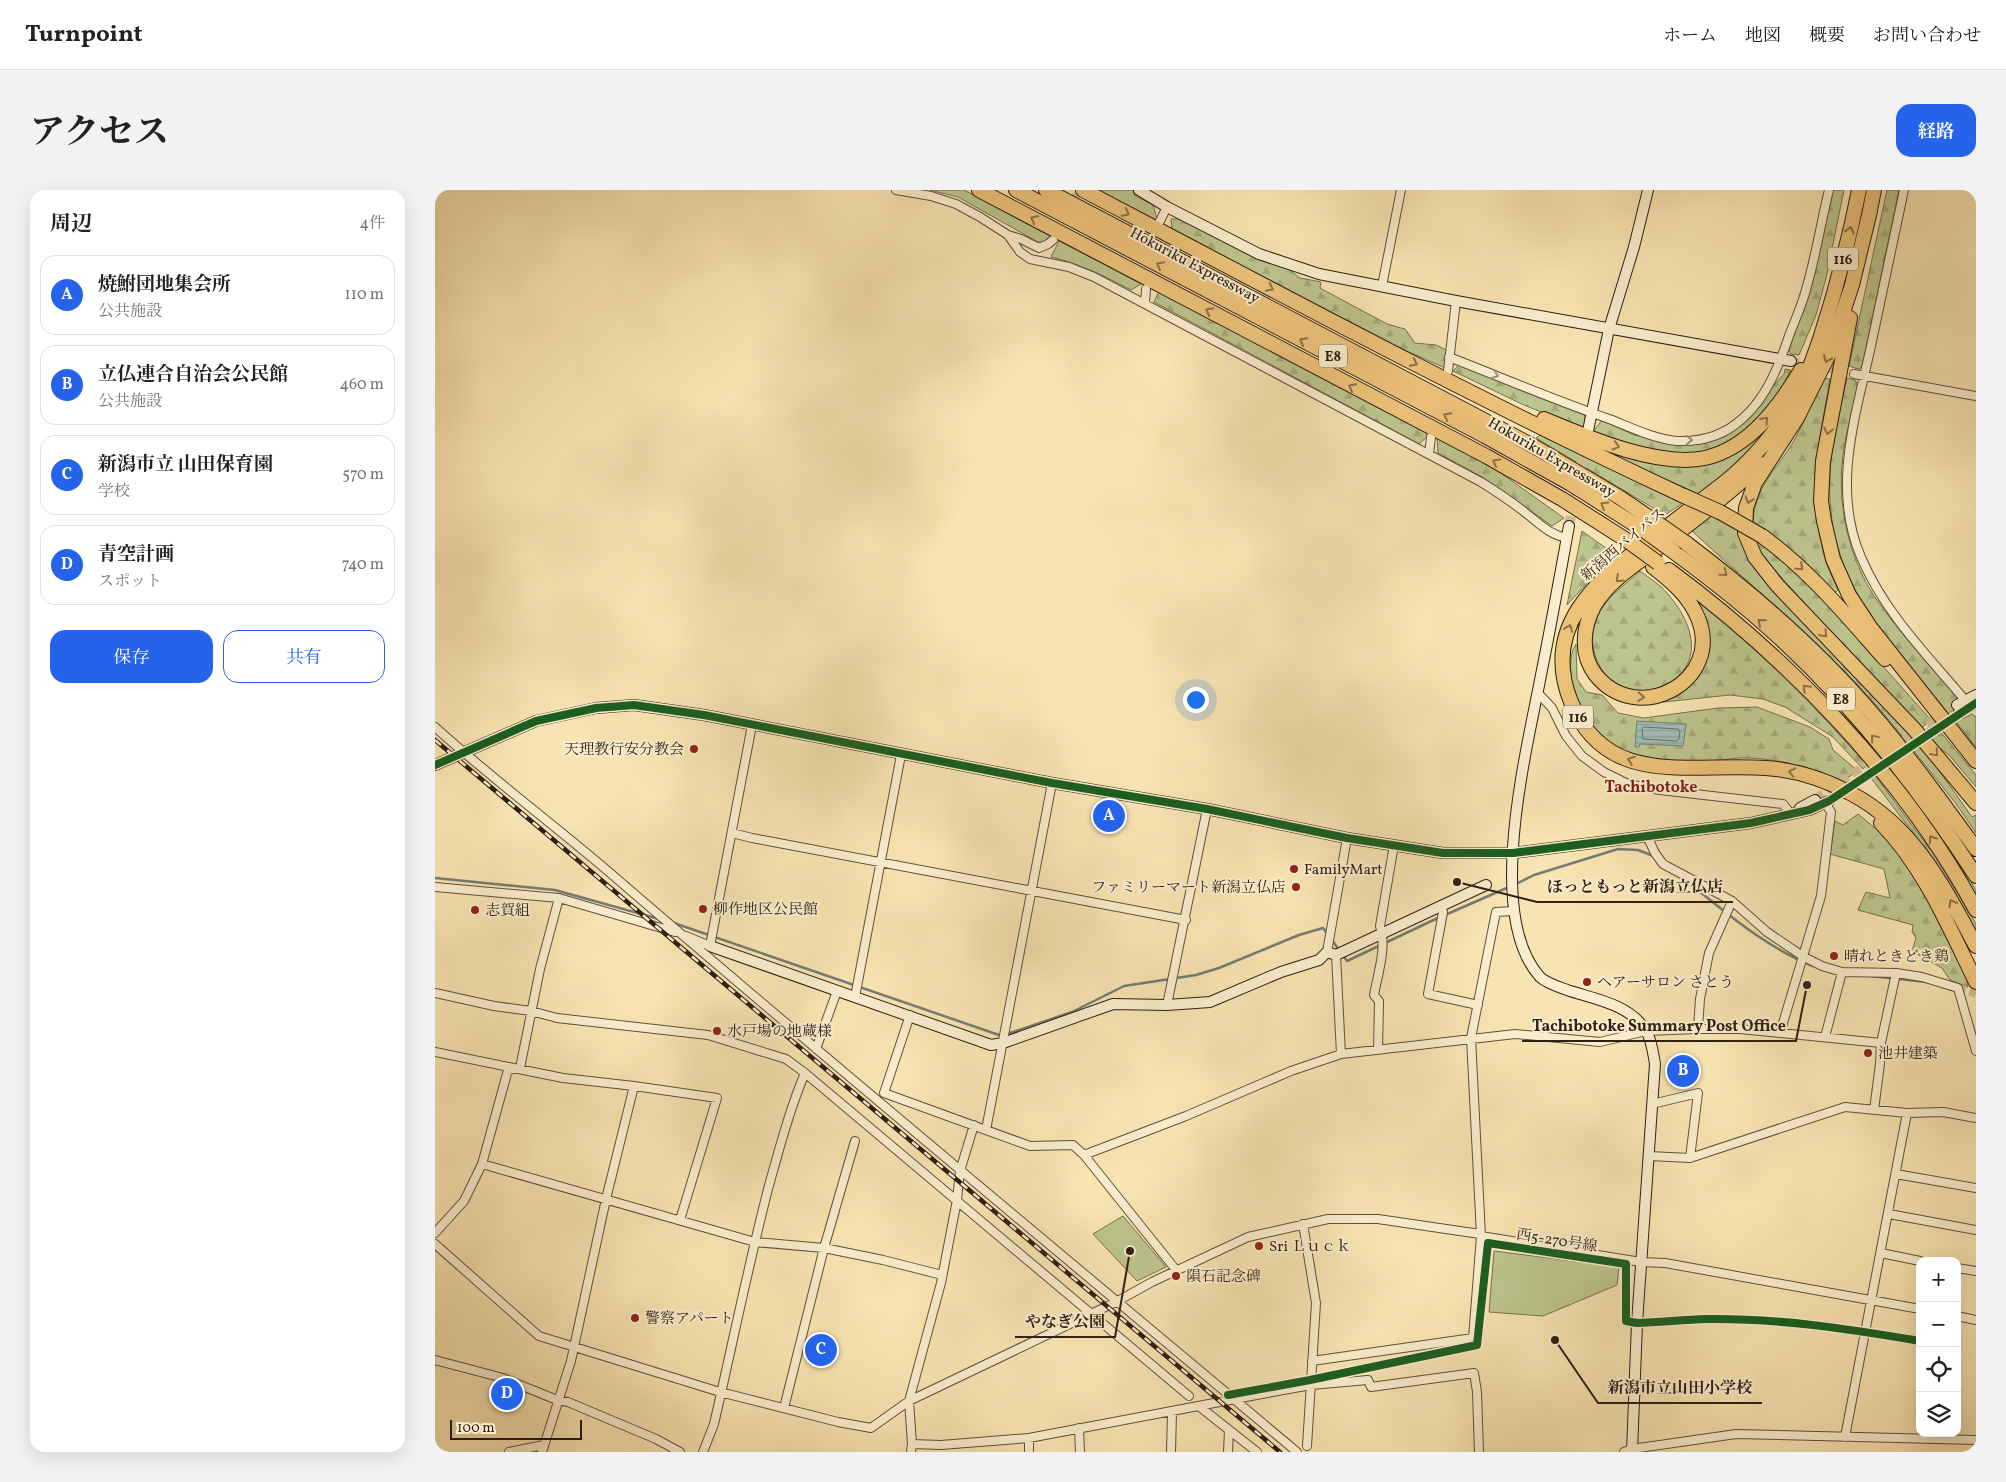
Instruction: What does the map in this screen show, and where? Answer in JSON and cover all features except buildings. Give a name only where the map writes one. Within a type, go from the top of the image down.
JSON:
[{"type":"highway","points":[[979,190],[1527,479],[1626,543],[1736,622],[1828,710],[1870,758],[1940,851],[1976,910]]},
{"type":"highway","name":"Hokuriku Expressway","points":[[1016,190],[1515,452],[1645,531],[1748,610],[1782,640],[1841,699],[1921,798],[1976,876]]},
{"type":"highway","name":"Hokuriku Expressway","points":[[1046,190],[1527,443],[1619,497],[1656,522],[1735,582],[1788,627],[1845,684],[1870,710],[1899,746],[1976,849]]},
{"type":"highway","points":[[1083,190],[1444,374],[1589,451],[1720,512],[1762,536],[1782,550],[1816,583],[1959,739]]},
{"type":"highway","name":"新潟西バイパス","points":[[1859,190],[1835,290],[1823,328],[1803,384],[1790,408],[1777,428],[1745,464],[1725,482],[1619,564],[1583,600],[1570,624],[1563,647],[1562,659],[1565,684],[1577,716],[1599,741],[1619,756],[1641,764],[1663,768],[1764,768],[1783,770],[1822,780],[1867,803],[1890,820],[1914,844],[1939,880],[1976,946]]},
{"type":"highway","name":"116","points":[[1874,190],[1825,442],[1821,501],[1824,521],[1833,559],[1849,595],[1870,627],[1976,761]]},
{"type":"highway","points":[[1869,211],[1852,285],[1839,327],[1820,374],[1797,418],[1755,483],[1749,497],[1745,518],[1745,534],[1749,545],[1765,571],[1777,585],[1914,729],[1976,803]]},
{"type":"highway","points":[[1444,374],[1606,444],[1658,457],[1697,459],[1719,453],[1733,446],[1759,426],[1791,386],[1823,328]]},
{"type":"highway","points":[[1656,565],[1691,605],[1698,619],[1702,634],[1701,649],[1697,664],[1689,677],[1679,687],[1665,695],[1639,698],[1614,691],[1603,683],[1594,672],[1588,660],[1585,647],[1585,633],[1595,604],[1628,571],[1742,482],[1766,459],[1797,418]]},
{"type":"highway","points":[[1822,780],[1863,807],[1894,837],[1911,859],[1945,919],[1976,982]]},
{"type":"street","points":[[896,190],[931,196],[956,204],[981,217],[1008,235],[1039,248],[1053,240]]},
{"type":"street","points":[[1139,190],[1167,207],[1259,254],[1319,274],[1456,301],[1786,360]]},
{"type":"street","points":[[1382,286],[1401,190]]},
{"type":"street","points":[[1588,431],[1609,329],[1634,247],[1648,190]]},
{"type":"street","points":[[1449,357],[1582,411],[1655,436],[1693,441],[1710,438],[1727,430],[1744,418],[1786,360],[1807,288],[1829,190]]},
{"type":"street","points":[[1904,190],[1851,430],[1846,470],[1847,503],[1852,531],[1869,576],[1887,607],[1967,707],[1976,695]]},
{"type":"street","points":[[1159,223],[1167,207]]},
{"type":"street","points":[[1008,235],[1020,252],[1030,259],[1069,267],[1145,303],[1429,454],[1496,492],[1548,531],[1559,537],[1567,538]]},
{"type":"street","points":[[1145,303],[1146,289]]},
{"type":"street","points":[[1444,374],[1449,357],[1456,301]]},
{"type":"street","points":[[1854,374],[1976,396]]},
{"type":"street","points":[[1429,454],[1431,437]]},
{"type":"street","points":[[1569,526],[1517,802],[1513,853],[1513,910],[1528,962],[1542,979],[1625,1010],[1646,1031],[1652,1046],[1655,1064],[1630,1451],[1736,1434],[1976,1440]]},
{"type":"street","points":[[1538,693],[1552,708],[1566,736],[1582,756],[1604,772],[1628,784],[1660,790],[1783,804],[1791,814]]},
{"type":"street","points":[[437,762],[536,721],[596,708],[634,705],[703,715],[901,755],[1207,809],[1347,838],[1443,853],[1513,853],[1751,823],[1791,814],[1823,801],[1831,812],[1821,896],[1780,1033]]},
{"type":"street","points":[[710,946],[752,726]]},
{"type":"street","points":[[435,727],[571,840],[960,1171],[1297,1452]]},
{"type":"street","points":[[855,997],[901,755]]},
{"type":"street","points":[[986,1130],[1052,783]]},
{"type":"street","points":[[1167,1005],[1186,920],[1207,809]]},
{"type":"street","points":[[732,832],[752,838],[1186,920]]},
{"type":"street","points":[[1647,836],[1663,864],[1732,901],[1767,932],[1803,957],[1822,966],[1842,972],[1896,973],[1922,977],[1958,988],[1976,1051]]},
{"type":"street","points":[[1341,1054],[1331,954],[1347,838]]},
{"type":"street","points":[[1378,1050],[1379,1001],[1373,995],[1383,946],[1380,926],[1394,845]]},
{"type":"street","points":[[435,887],[559,898],[679,933],[710,946],[991,1045],[1003,1043],[1113,1004],[1167,1005],[1210,1002],[1281,972],[1319,960],[1382,934],[1486,885]]},
{"type":"street","points":[[520,1068],[552,919],[559,898]]},
{"type":"street","points":[[1698,1029],[1700,999],[1709,953],[1732,901]]},
{"type":"street","points":[[1441,906],[1443,912],[1428,994],[1478,1005]]},
{"type":"street","points":[[1312,1361],[1473,1338],[1480,1235],[1471,1038],[1496,912],[1513,910]]},
{"type":"street","points":[[1825,1037],[1842,972]]},
{"type":"street","points":[[1873,1110],[1880,1064],[1881,1042],[1896,973]]},
{"type":"street","points":[[816,1049],[837,991]]},
{"type":"street","points":[[435,993],[494,1006],[531,1011],[557,1018],[708,1035],[786,1059],[957,1200],[1189,1396]]},
{"type":"street","points":[[910,1015],[883,1093],[1030,1146],[1073,1145],[1084,1155],[1176,1270]]},
{"type":"street","points":[[1084,1155],[1187,1116],[1291,1071],[1341,1054],[1515,1034],[1600,1042],[1646,1031],[1698,1029],[1740,1029],[1881,1042]]},
{"type":"street","points":[[435,1052],[563,1078],[717,1098],[680,1220]]},
{"type":"street","points":[[435,1233],[464,1201],[482,1164],[508,1070],[520,1068]]},
{"type":"street","points":[[703,1452],[714,1424],[755,1242],[793,1102],[805,1073]]},
{"type":"street","points":[[509,1452],[543,1449],[574,1348],[607,1199],[635,1086]]},
{"type":"street","points":[[1652,1104],[1698,1093],[1690,1158]]},
{"type":"street","points":[[1649,1156],[1690,1158],[1845,1107],[1907,1113],[1943,1112],[1976,1118]]},
{"type":"street","points":[[1845,1436],[1907,1113]]},
{"type":"street","points":[[974,1125],[960,1171],[957,1200],[941,1283],[909,1401],[912,1448],[1029,1438],[1311,1385],[1368,1380],[1371,1387],[1474,1373],[1477,1392],[1479,1452]]},
{"type":"street","points":[[784,1408],[824,1248],[855,1140]]},
{"type":"street","points":[[482,1164],[755,1242],[824,1248],[942,1275]]},
{"type":"street","points":[[1896,1174],[1976,1188]]},
{"type":"street","points":[[1889,1214],[1976,1230]]},
{"type":"street","points":[[435,1244],[539,1336],[720,1392],[871,1428],[909,1401],[1116,1302],[1176,1270],[1248,1237],[1328,1219],[1378,1219],[1641,1262],[1665,1262],[1916,1308]]},
{"type":"street","points":[[1303,1224],[1316,1303],[1307,1446]]},
{"type":"street","points":[[1881,1253],[1916,1260]]},
{"type":"street","points":[[1961,1269],[1976,1271]]},
{"type":"street","points":[[1961,1317],[1976,1320]]},
{"type":"street","points":[[435,1360],[503,1378],[557,1400],[568,1402],[656,1439],[680,1452]]},
{"type":"street","points":[[1200,1407],[1257,1452]]},
{"type":"street","points":[[1171,1452],[1172,1412]]},
{"type":"street","points":[[1079,1428],[1080,1452]]},
{"type":"street","points":[[1229,1430],[1229,1452]]},
{"type":"street","points":[[1029,1438],[1029,1452]]},
{"type":"green space","points":[[930,190],[964,190],[1052,237],[1043,242],[1038,242],[958,197]]},
{"type":"green space","points":[[1097,190],[1133,190],[1134,195],[1153,205],[1157,219],[1155,222]]},
{"type":"green space","points":[[1831,190],[1844,190],[1826,278],[1816,315],[1799,355],[1791,354],[1789,350],[1809,291]]},
{"type":"green space","points":[[1887,190],[1899,190],[1862,367],[1858,369],[1849,366]]},
{"type":"green space","points":[[1171,219],[1184,219],[1259,260],[1284,266],[1300,278],[1321,282],[1320,288],[1387,324],[1405,329],[1415,343],[1436,345],[1448,351],[1445,368],[1371,335],[1172,229]]},
{"type":"green space","points":[[1059,241],[1141,284],[1131,290],[1092,271],[1051,257]]},
{"type":"green space","points":[[1159,291],[1430,434],[1419,444],[1154,302]]},
{"type":"green space","points":[[1461,363],[1585,414],[1585,430],[1524,405],[1453,371]]},
{"type":"green space","points":[[1785,369],[1791,370],[1775,399],[1762,414],[1740,435],[1715,449],[1686,455],[1671,454],[1593,432],[1602,420],[1634,435],[1687,444],[1706,442],[1725,436],[1734,430],[1784,374]]},
{"type":"green space","points":[[1822,378],[1830,379],[1819,445],[1816,510],[1824,555],[1838,590],[1833,595],[1782,544],[1753,521],[1759,495],[1797,435]]},
{"type":"green space","points":[[1847,378],[1855,380],[1858,386],[1845,445],[1841,482],[1844,516],[1852,550],[1866,582],[1884,610],[1915,649],[1960,699],[1955,709],[1948,713],[1902,658],[1863,604],[1848,575],[1837,544],[1831,510],[1830,472],[1834,436]]},
{"type":"green space","points":[[1778,412],[1763,436],[1753,447],[1733,467],[1699,494],[1599,450],[1604,447],[1693,465]]},
{"type":"green space","points":[[1540,435],[1683,503],[1665,515],[1536,438]]},
{"type":"green space","points":[[1437,436],[1488,464],[1564,518],[1552,526],[1484,478],[1438,453]]},
{"type":"green space","points":[[1709,515],[1741,531],[1748,553],[1912,735],[1905,740],[1881,711],[1830,657],[1692,531]]},
{"type":"green space","points":[[1582,531],[1617,556],[1600,569],[1567,605]]},
{"type":"green space","points":[[1755,539],[1769,548],[1813,588],[1931,720],[1919,730],[1763,557]]},
{"type":"green space","points":[[1640,571],[1661,587],[1675,602],[1687,623],[1691,645],[1686,667],[1675,681],[1661,689],[1645,692],[1627,690],[1607,676],[1595,656],[1593,644],[1593,631],[1596,619],[1604,605]]},
{"type":"green space","points":[[1702,603],[1767,661],[1808,701],[1866,765],[1863,769],[1833,737],[1785,707],[1763,699],[1730,695],[1654,703],[1687,686],[1708,643],[1708,628],[1698,604]]},
{"type":"green space","points":[[1576,644],[1577,679],[1586,692],[1602,695],[1618,713],[1644,718],[1718,708],[1757,707],[1810,727],[1829,739],[1833,750],[1858,771],[1842,781],[1805,768],[1765,759],[1733,758],[1713,762],[1666,763],[1652,761],[1626,752],[1614,745],[1594,728],[1580,705],[1571,681],[1571,660],[1573,648]]},
{"type":"green space","points":[[1957,712],[1962,719],[1972,714],[1976,717],[1976,747],[1952,716]]},
{"type":"green space","points":[[1938,729],[1976,775],[1976,787],[1949,755],[1934,744],[1928,735]]},
{"type":"green space","points":[[1918,741],[1972,817],[1976,815],[1976,833],[1957,805],[1910,746]]},
{"type":"green space","points":[[1886,762],[1971,882],[1976,890],[1976,904],[1882,765]]},
{"type":"green space","points":[[1871,770],[1935,856],[1976,924],[1976,936],[1945,878],[1925,848],[1867,773]]},
{"type":"green space","points":[[1858,814],[1887,838],[1915,875],[1963,965],[1968,987],[1950,980],[1942,968],[1912,951],[1916,938],[1912,932],[1913,925],[1858,910],[1866,892],[1890,898],[1884,869],[1830,854],[1835,821],[1843,825]]},
{"type":"green space","points":[[1123,1216],[1166,1267],[1137,1281],[1093,1234]]},
{"type":"green space","points":[[1494,1251],[1619,1267],[1617,1285],[1543,1316],[1489,1312]]},
{"type":"water","points":[[1637,721],[1686,724],[1683,746],[1640,744],[1639,747],[1635,747]]},
{"type":"waterway","points":[[1516,884],[1534,875],[1618,849],[1638,850],[1656,857]]},
{"type":"waterway","points":[[435,878],[555,890],[659,919]]},
{"type":"waterway","points":[[1684,879],[1762,939],[1813,966]]},
{"type":"waterway","points":[[1445,915],[1509,887]]},
{"type":"waterway","points":[[1342,954],[1347,961],[1440,917]]},
{"type":"waterway","points":[[671,922],[1002,1036]]},
{"type":"waterway","points":[[1007,1034],[1072,1012],[1124,986],[1196,975],[1219,968],[1299,935],[1323,928],[1327,933]]},
{"type":"waterway","points":[[1332,940],[1339,950]]},
{"type":"waterway","points":[[1870,976],[1927,982]]},
{"type":"tunnel","points":[[1057,233],[1079,190]]},
{"type":"tunnel","points":[[1791,361],[1854,374]]},
{"type":"tunnel","points":[[1569,526],[1586,443]]},
{"type":"tunnel","points":[[1815,800],[1957,705]]},
{"type":"tunnel","points":[[1829,801],[1959,712]]},
{"type":"tunnel","points":[[1958,988],[1976,994]]},
{"type":"railway","points":[[435,740],[1280,1452]]},
{"type":"cycle path","points":[[435,765],[536,721],[596,708],[634,705],[704,715],[1052,783],[1207,809],[1347,838],[1443,853],[1513,853],[1751,823],[1809,810],[1829,801],[1976,703]]},
{"type":"cycle path","name":"西5-270号線","points":[[1228,1395],[1477,1345],[1488,1243],[1626,1264],[1626,1321],[1637,1323],[1706,1319],[1760,1320],[1787,1322],[1916,1340]]},
{"type":"place","name":"天理教行安分教会","points":[[694,749]]},
{"type":"place","name":"焼鮒団地集会所","points":[[1109,816]]},
{"type":"place","name":"FamilyMart","points":[[1294,869]]},
{"type":"place","name":"ほっともっと新潟立仏店","points":[[1457,882]]},
{"type":"place","name":"ファミリーマート新潟立仏店","points":[[1296,887]]},
{"type":"place","name":"柳作地区公民館","points":[[703,909]]},
{"type":"place","name":"志賀組","points":[[475,910]]},
{"type":"place","name":"晴れときどき鶏","points":[[1834,956]]},
{"type":"place","name":"ヘアーサロン さとう","points":[[1587,982]]},
{"type":"place","name":"Tachibotoke Summary Post Office","points":[[1807,985]]},
{"type":"place","name":"水戸場の地蔵様","points":[[717,1031]]},
{"type":"place","name":"池井建築","points":[[1868,1053]]},
{"type":"place","name":"立仏連合自治会公民館","points":[[1683,1071]]},
{"type":"place","name":"Sri Ｌｕｃｋ","points":[[1259,1246]]},
{"type":"place","name":"やなぎ公園","points":[[1130,1251]]},
{"type":"place","name":"隕石記念碑","points":[[1176,1276]]},
{"type":"place","name":"警察アパート","points":[[635,1318]]},
{"type":"place","name":"新潟市立山田小学校","points":[[1555,1340]]},
{"type":"place","name":"新潟市立 山田保育園","points":[[821,1350]]},
{"type":"place","name":"青空計画","points":[[507,1394]]},
{"type":"district","name":"Tachibotoke","points":[[1651,786]]}]
